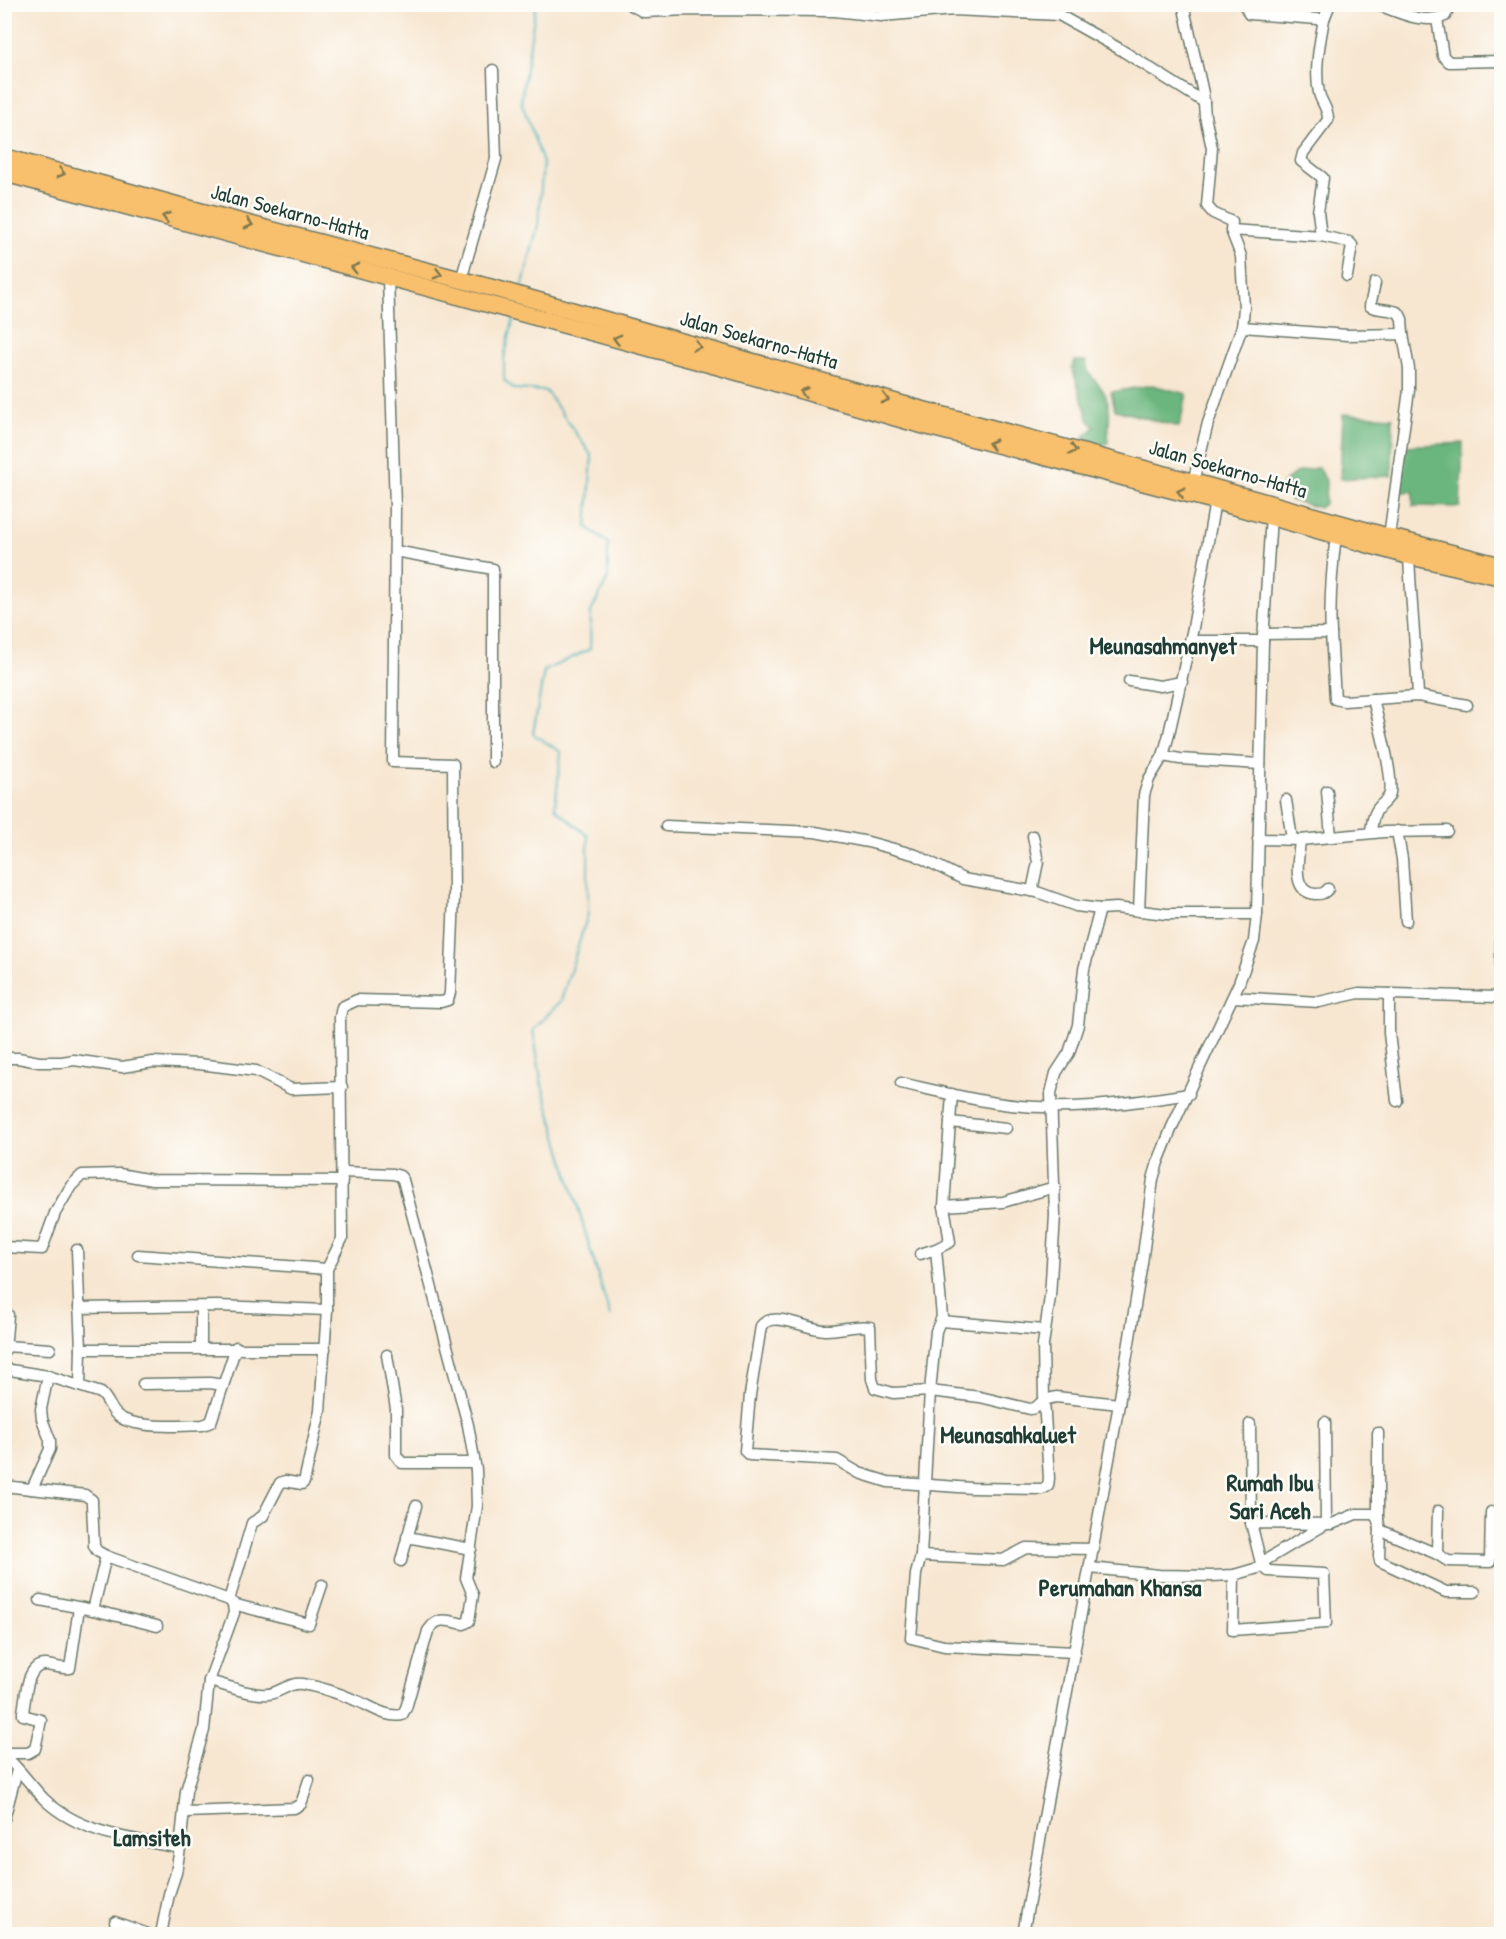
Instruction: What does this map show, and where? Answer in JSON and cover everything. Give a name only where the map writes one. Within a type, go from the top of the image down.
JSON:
[{"type":"highway","name":"Jalan Soekarno-Hatta","points":[[4,157],[461,280],[496,298]]},
{"type":"highway","name":"Jalan Soekarno-Hatta","points":[[4,173],[388,277],[496,298],[1215,501],[1389,537],[1502,566]]},
{"type":"highway","name":"Jalan Soekarno-Hatta","points":[[966,429],[1193,482],[1262,510],[1336,535],[1409,556],[1502,577]]},
{"type":"street","points":[[629,4],[644,12],[699,7],[834,11],[881,16],[954,10],[1059,15],[1204,102]]},
{"type":"street","points":[[1183,4],[1213,155],[1207,206],[1213,213],[1232,222],[1231,230],[1241,256],[1244,308],[1242,327],[1208,423],[1193,482]]},
{"type":"street","points":[[1244,4],[1249,14],[1324,19]]},
{"type":"street","points":[[1322,236],[1318,212],[1323,178],[1301,161],[1301,158],[1328,120],[1329,115],[1321,99],[1318,85],[1318,55],[1324,19],[1330,4]]},
{"type":"street","points":[[1376,4],[1413,18],[1437,19],[1445,16],[1451,4]]},
{"type":"street","points":[[1437,19],[1443,56],[1449,62],[1502,61]]},
{"type":"street","points":[[461,280],[496,159],[493,70]]},
{"type":"street","points":[[1231,230],[1322,236],[1348,242],[1352,245],[1347,276]]},
{"type":"street","points":[[161,1935],[169,1894],[178,1865],[187,1785],[204,1730],[209,1681],[234,1613],[231,1602],[252,1523],[263,1516],[280,1483],[302,1484],[304,1482],[320,1412],[327,1311],[327,1269],[342,1239],[340,1017],[342,1006],[357,1000],[441,1002],[448,1000],[450,993],[454,896],[453,764],[393,762],[395,551],[388,277]]},
{"type":"street","points":[[1375,283],[1370,306],[1399,313],[1402,319],[1409,369],[1409,390],[1389,537]]},
{"type":"street","points":[[1242,327],[1347,335],[1403,334]]},
{"type":"street","points":[[1139,911],[1144,795],[1149,779],[1163,756],[1182,682],[1215,501]]},
{"type":"street","points":[[1023,1935],[1090,1568],[1089,1548],[1142,1263],[1153,1179],[1172,1127],[1233,997],[1254,941],[1253,914],[1258,839],[1255,764],[1262,510]]},
{"type":"street","points":[[1336,535],[1331,574],[1330,610],[1335,699],[1344,701],[1418,696],[1467,705]]},
{"type":"street","points":[[395,551],[493,569],[493,762]]},
{"type":"street","points":[[1409,556],[1411,616],[1416,649],[1418,696]]},
{"type":"street","points":[[1190,641],[1260,639],[1331,633]]},
{"type":"street","points":[[1129,681],[1160,686],[1182,682]]},
{"type":"street","points":[[1371,832],[1374,815],[1389,797],[1391,789],[1373,699]]},
{"type":"street","points":[[1163,756],[1255,764]]},
{"type":"street","points":[[1327,791],[1330,837]]},
{"type":"street","points":[[1286,800],[1296,839],[1299,882],[1302,888],[1310,893],[1324,893],[1328,889]]},
{"type":"street","points":[[666,826],[815,832],[868,842],[916,855],[963,879],[1032,891],[1076,906],[1166,914],[1253,914]]},
{"type":"street","points":[[1397,831],[1402,859],[1406,921]]},
{"type":"street","points":[[1258,839],[1330,837],[1371,832],[1447,831]]},
{"type":"street","points":[[1032,891],[1038,862],[1033,836]]},
{"type":"street","points":[[1100,909],[1084,969],[1078,1025],[1069,1053],[1053,1082],[1050,1106],[1055,1187],[1050,1297],[1044,1330],[1044,1400],[1048,1486],[1035,1490],[982,1489],[888,1482],[859,1473],[837,1460],[749,1455],[745,1451],[750,1395],[761,1326],[765,1321],[779,1320],[823,1330],[868,1326],[871,1329],[872,1378],[875,1388],[893,1393],[930,1391],[980,1397],[1025,1409],[1035,1408],[1044,1400],[1056,1397],[1116,1403]]},
{"type":"street","points":[[1233,997],[1319,1002],[1359,993],[1496,997],[1500,995],[1501,989],[1501,936]]},
{"type":"street","points":[[1389,994],[1389,1033],[1397,1101]]},
{"type":"street","points":[[4,1058],[39,1062],[74,1060],[122,1067],[153,1062],[199,1064],[256,1071],[291,1089],[342,1087]]},
{"type":"street","points":[[900,1083],[995,1103],[1050,1106],[1120,1105],[1189,1094]]},
{"type":"street","points":[[920,1254],[950,1242],[944,1206],[952,1094]]},
{"type":"street","points":[[951,1122],[1006,1128]]},
{"type":"street","points":[[4,1247],[42,1249],[55,1213],[71,1186],[82,1175],[119,1174],[152,1180],[199,1181],[393,1174],[400,1176],[403,1180],[468,1425],[474,1463],[477,1506],[466,1578],[473,1595],[469,1621],[464,1624],[438,1620],[433,1623],[428,1631],[402,1715],[377,1711],[335,1692],[300,1684],[294,1684],[266,1695],[209,1681]]},
{"type":"street","points":[[944,1206],[1003,1202],[1055,1187]]},
{"type":"street","points":[[936,1249],[941,1322],[936,1331],[930,1391],[921,1556],[916,1574],[911,1638],[944,1646],[1075,1652]]},
{"type":"street","points":[[77,1250],[81,1349],[80,1386]]},
{"type":"street","points":[[138,1255],[327,1269]]},
{"type":"street","points":[[79,1308],[201,1306],[327,1311]]},
{"type":"street","points":[[201,1306],[201,1348]]},
{"type":"street","points":[[4,1351],[8,1315]]},
{"type":"street","points":[[941,1322],[1044,1330]]},
{"type":"street","points":[[5,1346],[50,1349]]},
{"type":"street","points":[[81,1349],[236,1347],[325,1349]]},
{"type":"street","points":[[4,1369],[48,1376],[101,1394],[106,1398],[112,1411],[124,1420],[135,1423],[181,1426],[203,1425],[210,1423],[236,1347]]},
{"type":"street","points":[[387,1355],[396,1409],[396,1455],[398,1460],[402,1463],[474,1463]]},
{"type":"street","points":[[33,1489],[50,1449],[50,1440],[42,1419],[41,1408],[48,1376]]},
{"type":"street","points":[[143,1383],[223,1385]]},
{"type":"street","points":[[1326,1422],[1326,1524]]},
{"type":"street","points":[[1234,1575],[1233,1630],[1326,1623],[1324,1574],[1268,1571],[1260,1563],[1251,1523],[1250,1424]]},
{"type":"street","points":[[1378,1433],[1378,1556],[1380,1561],[1446,1592],[1475,1592]]},
{"type":"street","points":[[4,1486],[80,1493],[89,1497],[92,1504],[94,1546],[97,1551],[231,1602],[309,1624],[321,1585]]},
{"type":"street","points":[[401,1561],[416,1506]]},
{"type":"street","points":[[1437,1554],[1438,1511]]},
{"type":"street","points":[[1251,1523],[1332,1524],[1348,1516],[1374,1514],[1379,1525],[1448,1561],[1490,1562],[1491,1512]]},
{"type":"street","points":[[1090,1568],[1159,1575],[1234,1575],[1258,1568],[1260,1563],[1326,1524]]},
{"type":"street","points":[[408,1537],[471,1549]]},
{"type":"street","points":[[921,1556],[1003,1560],[1026,1548],[1089,1548]]},
{"type":"street","points":[[93,1610],[106,1556]]},
{"type":"street","points":[[40,1600],[157,1626]]},
{"type":"street","points":[[9,1760],[35,1749],[41,1720],[23,1715],[32,1671],[37,1666],[44,1665],[70,1668],[79,1608]]},
{"type":"street","points":[[4,1819],[9,1760]]},
{"type":"street","points":[[9,1760],[46,1801],[69,1819],[107,1833],[180,1848]]},
{"type":"street","points":[[185,1812],[294,1808],[301,1804],[309,1780]]},
{"type":"street","points":[[115,1922],[148,1935]]},
{"type":"green space","points":[[1075,361],[1086,361],[1088,371],[1107,398],[1108,443],[1091,445],[1082,438],[1095,427],[1089,421],[1072,368]]},
{"type":"green space","points":[[1152,385],[1187,394],[1179,427],[1115,410],[1111,392]]},
{"type":"green space","points":[[1343,414],[1393,417],[1392,476],[1340,479]]},
{"type":"green space","points":[[1463,443],[1460,507],[1413,506],[1413,491],[1396,493],[1403,446]]},
{"type":"green space","points":[[1319,467],[1326,481],[1325,503],[1319,508],[1290,500],[1282,484],[1295,473]]},
{"type":"waterway","points":[[522,288],[538,225],[543,163],[521,101],[536,4]]},
{"type":"waterway","points":[[514,317],[504,358],[504,380],[514,389],[546,391],[592,456],[587,527],[608,543],[608,578],[591,612],[590,649],[544,671],[533,734],[561,752],[555,808],[588,836],[588,914],[561,1001],[533,1030],[542,1086],[610,1316]]},
{"type":"district","name":"Meunasahmanyet","points":[[1163,646]]},
{"type":"district","name":"Meunasahkaluet","points":[[1008,1435]]},
{"type":"district","name":"Rumah Ibu Sari Aceh","points":[[1270,1497]]},
{"type":"district","name":"Perumahan Khansa","points":[[1120,1588]]},
{"type":"district","name":"Lamsiteh","points":[[152,1838]]}]
